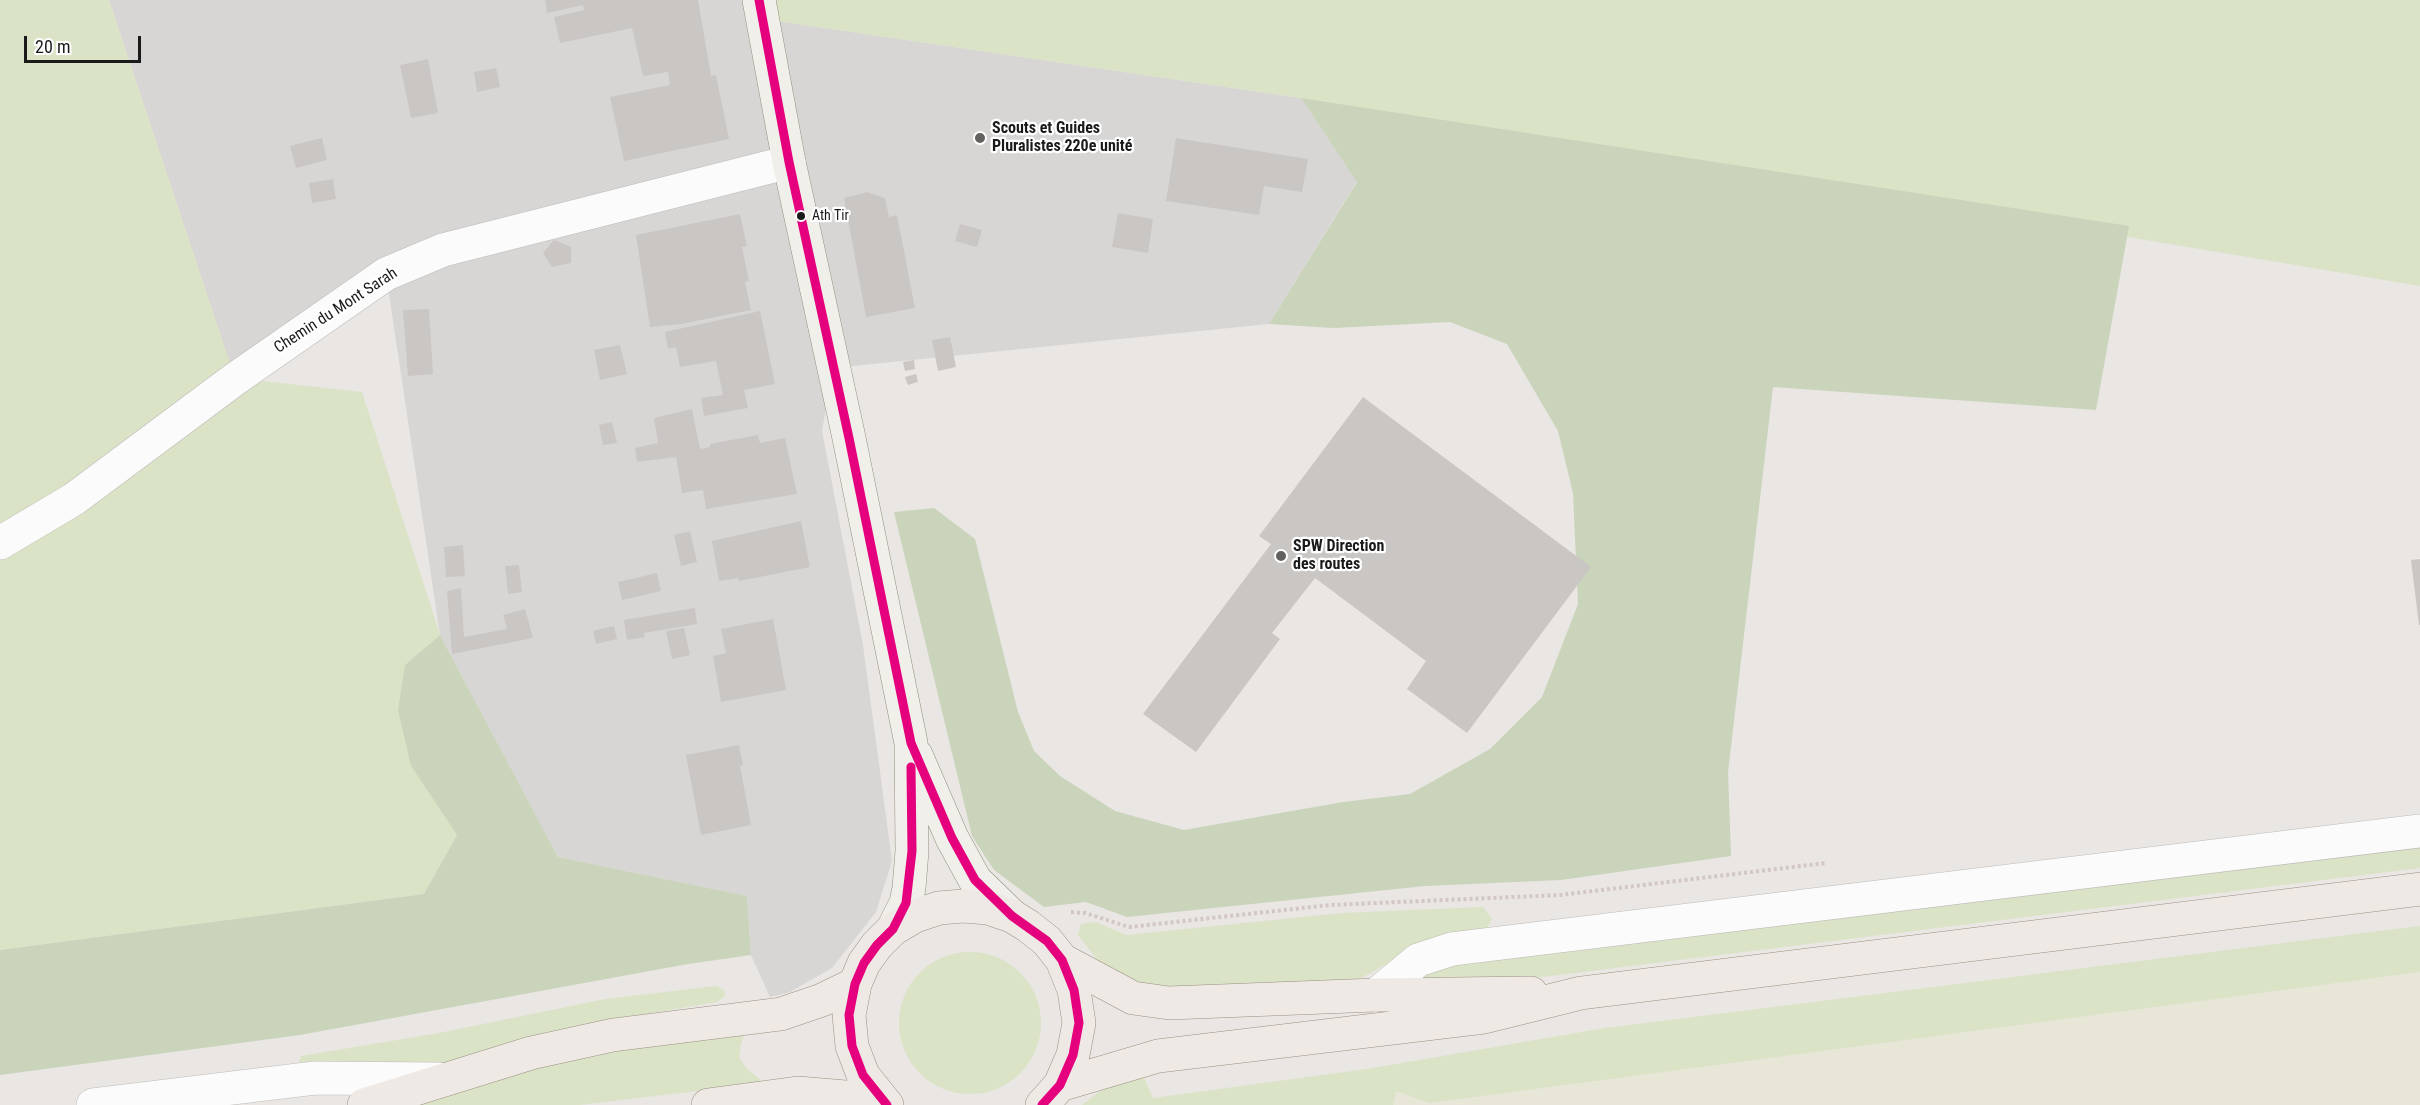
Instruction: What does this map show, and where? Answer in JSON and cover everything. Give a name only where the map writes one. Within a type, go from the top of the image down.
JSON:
[{"type":"main road","points":[[759,0],[789,162],[849,438],[911,742],[912,851],[909,888],[906,903],[893,929]]},
{"type":"main road","points":[[911,742],[952,838],[975,880],[1020,921],[1047,941],[1062,960],[1074,990],[1079,1023],[1074,1055],[1051,1095]]},
{"type":"main road","points":[[1051,1095],[1158,1056],[1484,1017],[1581,993],[2420,889]]},
{"type":"main road","points":[[884,1102],[863,1075],[852,1046],[849,1015],[855,984],[864,963],[877,945],[893,929],[915,916],[939,908],[963,906],[988,908],[1020,921]]},
{"type":"main road","points":[[1062,960],[1133,998],[1169,1003],[1499,992],[1581,993]]},
{"type":"main road","points":[[364,1105],[531,1053],[613,1035],[781,1014],[822,1000],[855,984]]},
{"type":"main road","points":[[708,1105],[798,1093],[884,1102]]},
{"type":"street","name":"Chemin du Mont Sarah","points":[[0,543],[74,499],[235,379],[386,274],[443,250],[789,162]]},
{"type":"street","points":[[1376,995],[1418,960],[1452,949],[2420,831]]},
{"type":"street","points":[[93,1105],[315,1078],[446,1080]]},
{"type":"path","points":[[1020,921],[1060,911],[1085,913],[1129,927],[1330,905],[1560,895],[1828,863]]},
{"type":"shaded area","points":[[109,0],[759,0],[764,19],[1301,98],[1357,181],[1269,324],[833,368],[822,431],[863,645],[892,861],[876,912],[832,968],[790,992],[770,997],[751,955],[747,896],[558,857],[440,635],[386,274],[235,379]]},
{"type":"shaded area","points":[[2420,972],[2420,1105],[1393,1105],[1396,1091],[1429,1103]]},
{"type":"green space","points":[[0,0],[109,0],[235,378],[362,392],[440,635],[405,665],[411,766],[457,835],[424,894],[0,950]]},
{"type":"green space","points":[[759,0],[2420,0],[2420,286],[1301,98],[763,19]]},
{"type":"green space","points":[[1301,98],[2129,226],[2096,410],[1773,387],[1728,772],[1731,856],[1561,880],[1425,886],[1127,917],[1086,902],[1044,907],[994,870],[972,836],[894,512],[934,508],[975,539],[1018,712],[1034,751],[1060,776],[1115,811],[1184,830],[1343,802],[1410,794],[1490,749],[1542,697],[1578,604],[1573,493],[1558,431],[1507,344],[1450,322],[1334,328],[1269,324],[1357,182]]},
{"type":"green space","points":[[440,635],[558,857],[747,896],[751,955],[688,964],[300,1035],[0,1075],[0,950],[424,894],[457,835],[411,766],[398,710],[405,665]]},
{"type":"green space","points":[[2420,839],[2420,868],[1543,977],[1419,979],[1435,963]]},
{"type":"green space","points":[[1483,907],[1492,919],[1484,934],[1397,958],[1363,977],[1340,985],[1158,992],[1107,972],[1078,935],[1081,924],[1096,922],[1126,935],[1342,913]]},
{"type":"green space","points":[[2420,926],[2420,972],[1429,1103],[1396,1091],[1393,1105],[1082,1105],[1104,1088],[1143,1075],[1153,1098],[1367,1069],[1605,1028]]},
{"type":"green space","points":[[970,952],[997,958],[1020,973],[1035,996],[1041,1023],[1035,1050],[1020,1073],[997,1088],[970,1094],[943,1088],[920,1073],[905,1050],[899,1023],[905,996],[920,973],[943,958]]},
{"type":"green space","points":[[716,986],[724,990],[725,996],[717,1002],[580,1025],[445,1065],[298,1067],[301,1056],[434,1034],[606,999]]},
{"type":"green space","points":[[747,1028],[739,1057],[746,1068],[764,1083],[579,1105],[412,1105],[487,1079],[597,1053]]},
{"type":"building","points":[[545,0],[698,0],[711,76],[716,75],[729,139],[624,161],[610,97],[670,85],[668,72],[643,76],[632,28],[560,43],[554,17],[584,10],[583,5],[547,13]]},
{"type":"building","points":[[428,59],[438,113],[411,118],[400,65]]},
{"type":"building","points":[[496,68],[500,87],[477,92],[474,72]]},
{"type":"building","points":[[322,138],[327,160],[296,168],[290,146]]},
{"type":"building","points":[[1176,138],[1308,159],[1302,192],[1264,186],[1259,215],[1166,201]]},
{"type":"building","points":[[333,179],[336,199],[312,203],[309,183]]},
{"type":"building","points":[[867,192],[885,198],[889,217],[897,215],[915,308],[866,317],[844,198]]},
{"type":"building","points":[[1118,213],[1153,219],[1148,253],[1112,247]]},
{"type":"building","points":[[740,214],[747,246],[742,247],[749,281],[745,282],[751,310],[681,324],[650,327],[636,235]]},
{"type":"building","points":[[960,224],[982,230],[977,247],[955,241]]},
{"type":"building","points":[[554,240],[571,247],[571,263],[552,267],[543,253]]},
{"type":"building","points":[[429,309],[433,374],[408,376],[403,310]]},
{"type":"building","points":[[760,311],[775,384],[744,390],[748,408],[704,416],[701,398],[723,395],[716,361],[680,367],[676,347],[668,349],[665,332]]},
{"type":"building","points":[[950,337],[956,367],[938,371],[932,340]]},
{"type":"building","points":[[620,345],[627,374],[600,380],[594,350]]},
{"type":"building","points":[[914,360],[915,369],[905,371],[903,362]]},
{"type":"building","points":[[916,374],[918,382],[908,385],[905,377]]},
{"type":"building","points":[[1363,397],[1591,567],[1467,733],[1407,689],[1426,661],[1315,578],[1272,633],[1280,639],[1196,752],[1143,714],[1271,544],[1259,536]]},
{"type":"building","points":[[692,409],[700,449],[710,447],[710,444],[758,435],[760,443],[785,438],[797,494],[706,509],[703,490],[682,493],[676,457],[637,462],[635,448],[658,443],[654,418]]},
{"type":"building","points":[[612,422],[617,443],[603,445],[599,425]]},
{"type":"building","points":[[801,521],[810,567],[739,581],[738,578],[719,581],[712,541]]},
{"type":"building","points":[[690,531],[697,562],[681,566],[674,535]]},
{"type":"building","points":[[463,545],[465,576],[446,577],[444,547]]},
{"type":"building","points":[[2420,559],[2420,625],[2419,625],[2411,560]]},
{"type":"building","points":[[519,565],[522,592],[508,594],[505,566]]},
{"type":"building","points":[[657,573],[661,591],[622,600],[618,582]]},
{"type":"building","points":[[461,588],[464,637],[507,629],[503,615],[525,609],[533,638],[452,654],[447,591]]},
{"type":"building","points":[[695,608],[697,624],[644,633],[645,637],[627,640],[624,620]]},
{"type":"building","points":[[773,619],[786,690],[721,702],[713,656],[726,653],[721,629]]},
{"type":"building","points":[[614,626],[617,639],[596,644],[593,631]]},
{"type":"building","points":[[684,628],[690,655],[672,659],[666,631]]},
{"type":"building","points":[[739,745],[743,765],[740,766],[751,825],[701,835],[686,755]]},
{"type":"transit line","points":[[759,0],[789,162],[849,438],[911,743],[952,838],[975,880],[1012,916],[1047,941],[1062,960],[1074,990],[1079,1023],[1073,1055],[1060,1085],[1042,1105]]},
{"type":"transit line","points":[[887,1105],[863,1075],[852,1046],[849,1015],[855,984],[864,963],[893,929],[906,903],[912,851],[911,767]]},
{"type":"place","name":"Scouts et Guides Pluralistes 220e unité","points":[[980,138]]},
{"type":"place","name":"Ath Tir","points":[[801,216]]},
{"type":"place","name":"SPW Direction des routes","points":[[1281,556]]}]
